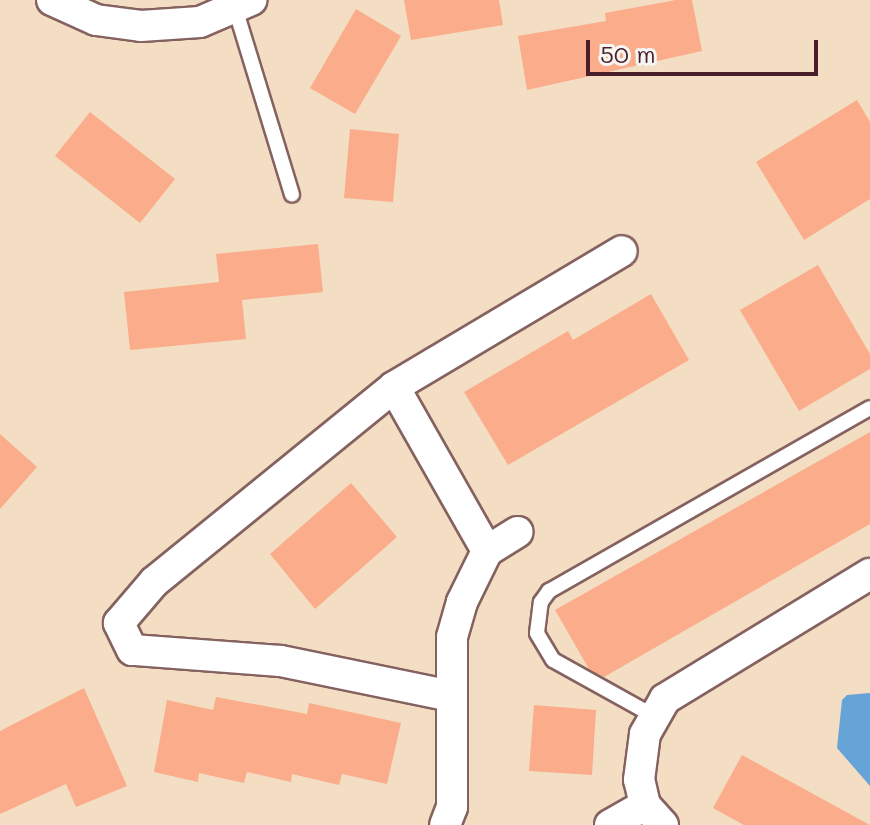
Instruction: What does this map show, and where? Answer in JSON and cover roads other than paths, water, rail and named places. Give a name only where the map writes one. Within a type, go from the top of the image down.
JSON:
[{"type":"street","points":[[52,0],[66,10],[119,26],[188,24],[243,4]]},
{"type":"street","points":[[451,696],[280,661],[132,650],[119,623],[154,582],[394,387],[622,251]]},
{"type":"street","points":[[394,387],[487,551]]},
{"type":"street","points":[[445,825],[452,807],[452,637],[467,591],[487,551],[517,532]]},
{"type":"street","points":[[610,825],[654,815],[639,780],[652,715],[683,684],[870,574]]},
{"type":"lane","points":[[243,4],[292,194]]},
{"type":"lane","points":[[652,715],[553,660],[537,633],[541,602],[549,591],[870,408]]},
{"type":"water","points":[[870,693],[870,786],[837,748],[842,700],[847,695]]}]
